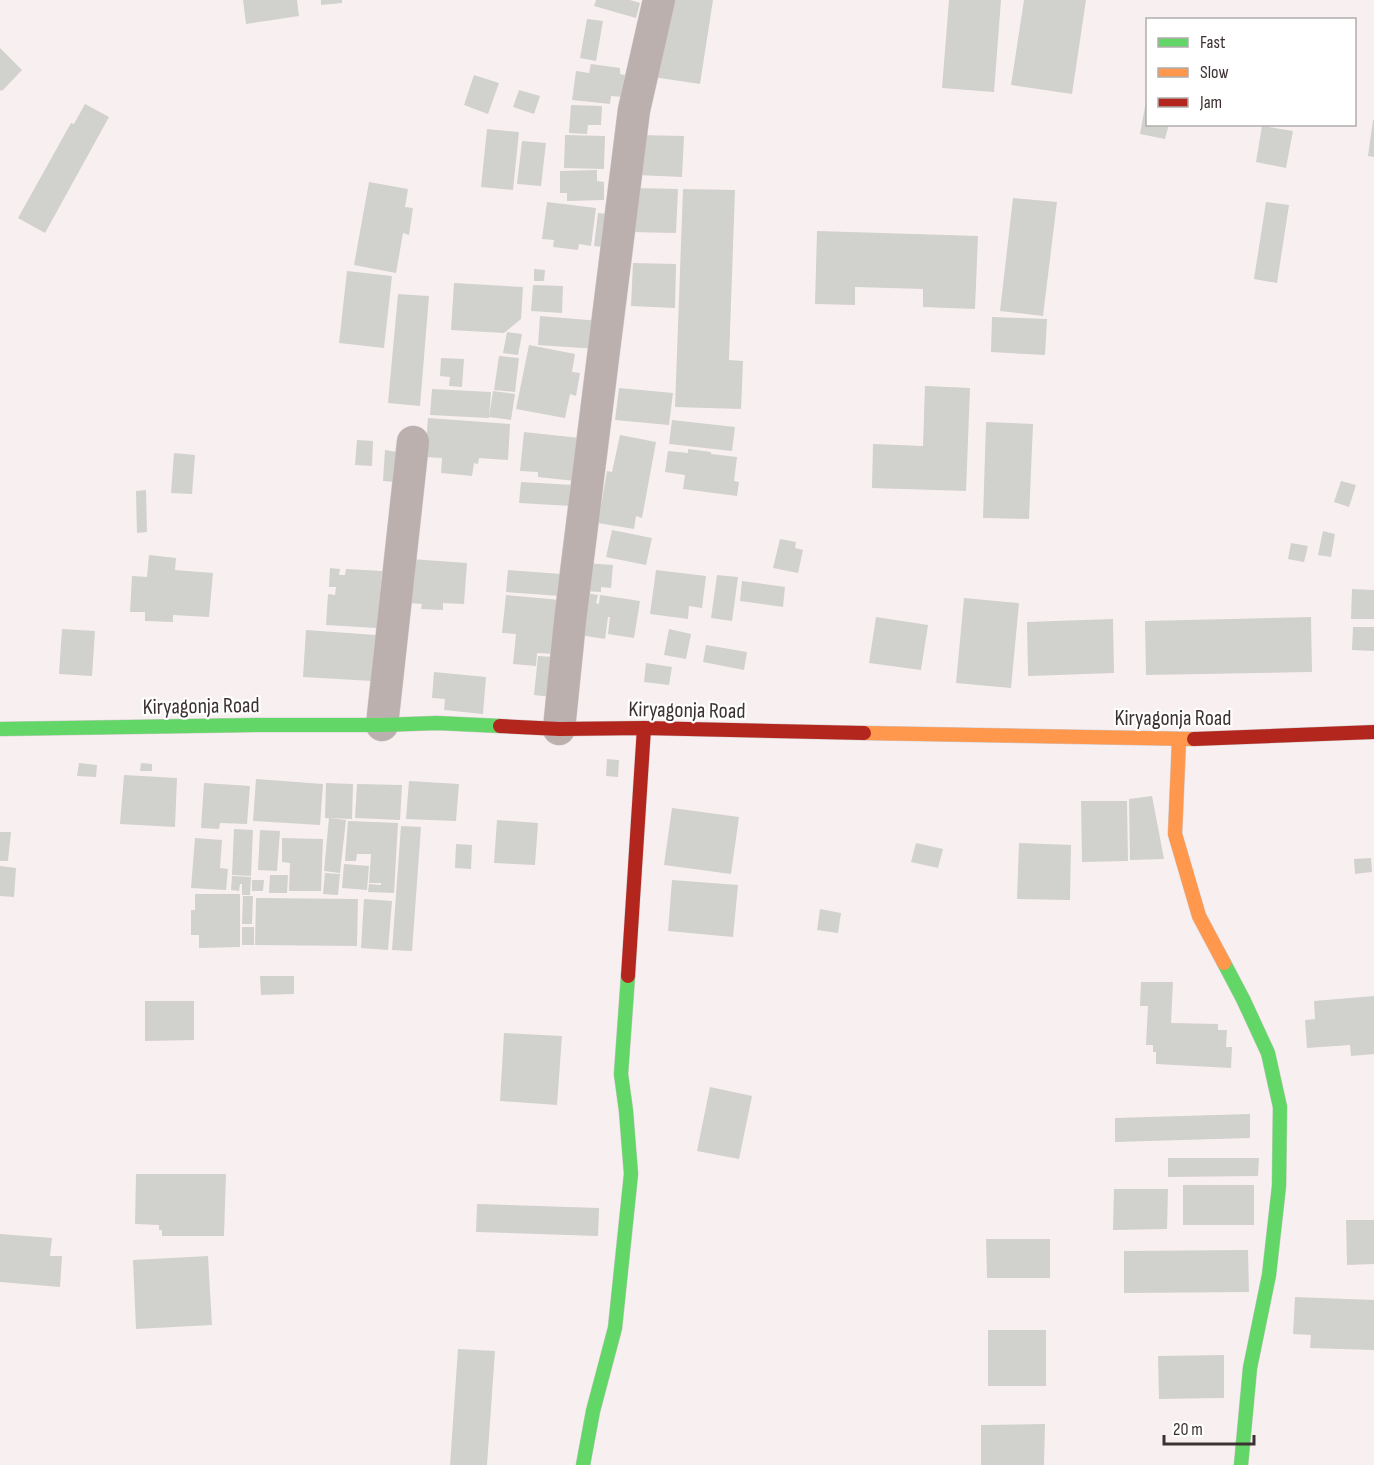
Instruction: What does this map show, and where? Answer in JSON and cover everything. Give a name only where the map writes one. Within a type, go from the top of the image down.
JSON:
[{"type":"street","points":[[560,729],[570,621],[634,110],[659,0]]},
{"type":"street","points":[[382,725],[413,442]]},
{"type":"street","name":"Kiryagonja Road","points":[[0,729],[437,723],[560,729],[1179,740],[1374,732]]},
{"type":"street","points":[[583,1465],[593,1411],[615,1328],[631,1174],[621,1074],[644,729]]},
{"type":"street","points":[[1179,740],[1175,834],[1199,916],[1243,999],[1268,1053],[1280,1107],[1279,1186],[1269,1275],[1250,1368],[1241,1465]]},
{"type":"building","points":[[243,0],[297,0],[299,16],[246,24]]},
{"type":"building","points":[[321,0],[342,0],[342,3],[321,5]]},
{"type":"building","points":[[596,0],[630,0],[640,3],[636,18],[594,6]]},
{"type":"building","points":[[666,0],[713,0],[700,84],[653,77]]},
{"type":"building","points":[[949,0],[1001,0],[994,92],[942,88]]},
{"type":"building","points":[[1024,0],[1086,0],[1072,94],[1011,85]]},
{"type":"building","points":[[587,19],[603,21],[596,61],[580,58]]},
{"type":"building","points":[[0,48],[22,70],[2,91],[0,90]]},
{"type":"building","points":[[591,64],[620,68],[620,74],[625,75],[622,97],[611,96],[610,104],[572,100],[576,71],[589,73]]},
{"type":"building","points":[[474,75],[499,83],[488,114],[464,105]]},
{"type":"building","points":[[519,90],[540,96],[534,114],[513,107]]},
{"type":"building","points":[[1146,101],[1146,126],[1168,126],[1165,139],[1140,134]]},
{"type":"building","points":[[85,104],[109,117],[45,233],[18,218],[71,123],[74,124]]},
{"type":"building","points":[[571,105],[602,106],[601,125],[588,125],[587,134],[569,133]]},
{"type":"building","points":[[1374,120],[1374,157],[1368,156]]},
{"type":"building","points":[[1262,126],[1293,131],[1286,168],[1256,162]]},
{"type":"building","points":[[487,129],[519,132],[513,190],[481,187]]},
{"type":"building","points":[[565,135],[605,136],[604,169],[564,168]]},
{"type":"building","points":[[639,135],[684,136],[682,177],[637,175]]},
{"type":"building","points":[[522,141],[546,143],[541,186],[517,184]]},
{"type":"building","points":[[597,170],[597,181],[604,182],[604,200],[567,201],[567,193],[560,193],[560,171]]},
{"type":"building","points":[[369,182],[408,189],[405,207],[413,208],[409,235],[403,233],[396,273],[354,265]]},
{"type":"building","points":[[632,188],[678,189],[676,233],[630,232]]},
{"type":"building","points":[[683,189],[735,190],[729,360],[743,361],[741,409],[675,407]]},
{"type":"building","points":[[1013,198],[1057,202],[1043,316],[1000,311]]},
{"type":"building","points":[[547,202],[596,208],[591,246],[579,244],[578,250],[553,247],[554,240],[542,239]]},
{"type":"building","points":[[1266,202],[1289,205],[1277,283],[1254,279]]},
{"type":"building","points":[[598,213],[608,214],[604,247],[594,246]]},
{"type":"building","points":[[817,231],[978,236],[975,309],[923,307],[923,289],[855,287],[855,305],[815,304]]},
{"type":"building","points":[[633,263],[676,264],[675,308],[631,306]]},
{"type":"building","points":[[534,269],[545,270],[544,281],[534,281]]},
{"type":"building","points":[[347,271],[392,276],[384,348],[339,343]]},
{"type":"building","points":[[454,283],[523,287],[521,319],[504,333],[451,330]]},
{"type":"building","points":[[533,285],[563,286],[562,313],[531,311]]},
{"type":"building","points":[[398,294],[429,296],[420,406],[388,403]]},
{"type":"building","points":[[540,316],[600,321],[597,349],[538,345]]},
{"type":"building","points":[[992,317],[1047,319],[1045,355],[991,352]]},
{"type":"building","points":[[507,332],[522,334],[518,355],[503,353]]},
{"type":"building","points":[[529,345],[575,354],[572,372],[580,373],[576,396],[570,394],[565,418],[516,409]]},
{"type":"building","points":[[499,356],[519,358],[515,392],[494,390]]},
{"type":"building","points":[[441,358],[464,359],[462,387],[449,386],[450,377],[440,376]]},
{"type":"building","points":[[925,386],[970,388],[966,491],[872,488],[873,444],[923,446]]},
{"type":"building","points":[[619,388],[673,393],[669,425],[615,420]]},
{"type":"building","points":[[432,389],[491,392],[489,418],[430,415]]},
{"type":"building","points":[[493,391],[515,394],[511,420],[489,417]]},
{"type":"building","points":[[428,418],[510,424],[508,460],[479,458],[478,464],[474,463],[472,476],[441,473],[442,458],[425,457]]},
{"type":"building","points":[[672,420],[735,427],[732,451],[669,444]]},
{"type":"building","points":[[986,422],[1033,424],[1029,519],[983,518]]},
{"type":"building","points":[[524,432],[580,438],[575,481],[538,477],[538,472],[520,471]]},
{"type":"building","points":[[620,435],[656,442],[642,518],[636,516],[634,529],[598,523],[607,471],[612,472]]},
{"type":"building","points":[[357,440],[373,441],[372,466],[355,465]]},
{"type":"building","points":[[688,449],[737,457],[734,481],[739,482],[737,496],[683,489],[685,475],[665,472],[668,451],[688,453]]},
{"type":"building","points":[[385,450],[397,452],[395,482],[383,481]]},
{"type":"building","points":[[174,453],[195,455],[192,494],[171,493]]},
{"type":"building","points":[[1341,481],[1356,485],[1349,507],[1334,502]]},
{"type":"building","points":[[521,482],[573,485],[571,506],[519,503]]},
{"type":"building","points":[[146,490],[147,532],[137,533],[136,491]]},
{"type":"building","points":[[612,530],[652,538],[646,565],[606,557]]},
{"type":"building","points":[[1323,531],[1335,534],[1331,557],[1318,555]]},
{"type":"building","points":[[780,539],[796,542],[795,548],[803,550],[798,573],[773,568]]},
{"type":"building","points":[[1291,543],[1308,546],[1304,562],[1288,559]]},
{"type":"building","points":[[149,555],[176,558],[175,570],[213,573],[209,617],[173,615],[173,622],[145,621],[145,612],[130,612],[132,576],[147,577]]},
{"type":"building","points":[[411,559],[467,563],[464,604],[443,603],[443,610],[421,609],[422,604],[408,603]]},
{"type":"building","points":[[585,563],[613,565],[611,588],[601,587],[601,592],[583,591]]},
{"type":"building","points":[[330,568],[340,569],[339,575],[345,575],[346,569],[382,571],[377,628],[326,625],[328,594],[335,595],[336,587],[329,587]]},
{"type":"building","points":[[508,570],[561,574],[560,596],[506,592]]},
{"type":"building","points":[[656,570],[706,576],[702,608],[689,606],[688,619],[650,614]]},
{"type":"building","points":[[717,575],[738,577],[732,621],[711,618]]},
{"type":"building","points":[[742,581],[785,587],[783,607],[740,601]]},
{"type":"building","points":[[1352,589],[1374,590],[1374,619],[1351,619]]},
{"type":"building","points":[[581,592],[598,595],[596,603],[599,604],[600,595],[640,601],[634,638],[608,634],[610,617],[608,617],[605,639],[580,635]]},
{"type":"building","points":[[506,595],[560,600],[555,654],[537,653],[536,666],[513,664],[516,634],[502,633]]},
{"type":"building","points":[[964,598],[1019,603],[1011,688],[956,683]]},
{"type":"building","points":[[876,617],[928,625],[921,670],[869,663]]},
{"type":"building","points":[[1311,617],[1312,672],[1146,675],[1145,621]]},
{"type":"building","points":[[1113,619],[1114,673],[1028,676],[1027,622]]},
{"type":"building","points":[[1353,627],[1374,627],[1374,651],[1352,650]]},
{"type":"building","points":[[62,629],[95,631],[92,676],[59,674]]},
{"type":"building","points":[[669,629],[691,634],[686,659],[664,655]]},
{"type":"building","points":[[306,630],[376,635],[372,681],[303,677]]},
{"type":"building","points":[[706,645],[747,652],[744,670],[703,662]]},
{"type":"building","points":[[538,656],[556,657],[552,697],[534,695]]},
{"type":"building","points":[[646,663],[672,667],[669,685],[644,682]]},
{"type":"building","points":[[434,672],[486,677],[483,714],[444,710],[445,699],[432,698]]},
{"type":"building","points":[[607,759],[619,760],[618,777],[606,776]]},
{"type":"building","points":[[79,763],[97,765],[96,777],[77,776]]},
{"type":"building","points":[[141,763],[152,764],[152,771],[140,771]]},
{"type":"building","points":[[124,775],[177,778],[175,827],[120,824]]},
{"type":"building","points":[[256,779],[323,784],[320,825],[253,821]]},
{"type":"building","points":[[409,781],[459,784],[456,821],[406,819]]},
{"type":"building","points":[[204,783],[250,786],[247,824],[220,823],[219,829],[201,828]]},
{"type":"building","points":[[326,783],[353,784],[352,819],[325,818]]},
{"type":"building","points":[[357,784],[402,785],[400,820],[355,818]]},
{"type":"building","points":[[1152,796],[1164,859],[1130,860],[1129,799]]},
{"type":"building","points":[[1081,801],[1127,801],[1128,861],[1082,862]]},
{"type":"building","points":[[672,808],[739,817],[731,874],[664,865]]},
{"type":"building","points":[[329,818],[346,820],[340,873],[324,871]]},
{"type":"building","points":[[497,820],[538,823],[535,865],[494,863]]},
{"type":"building","points":[[348,821],[398,823],[394,893],[368,892],[369,884],[381,885],[381,883],[369,883],[371,854],[357,854],[356,861],[345,861]]},
{"type":"building","points":[[401,826],[421,827],[412,951],[392,950]]},
{"type":"building","points":[[234,829],[253,830],[251,876],[232,875]]},
{"type":"building","points":[[260,830],[280,831],[277,871],[258,870]]},
{"type":"building","points":[[0,832],[11,832],[8,861],[0,861]]},
{"type":"building","points":[[195,838],[222,840],[220,868],[228,869],[226,890],[191,888]]},
{"type":"building","points":[[282,838],[323,839],[321,891],[289,891],[290,863],[282,862]]},
{"type":"building","points":[[916,843],[943,849],[938,868],[911,862]]},
{"type":"building","points":[[1019,843],[1071,845],[1070,900],[1017,899]]},
{"type":"building","points":[[456,844],[472,845],[471,869],[455,868]]},
{"type":"building","points":[[1371,858],[1372,872],[1355,874],[1354,859]]},
{"type":"building","points":[[344,864],[369,866],[367,890],[342,888]]},
{"type":"building","points":[[0,866],[16,868],[14,897],[0,896]]},
{"type":"building","points":[[325,873],[340,874],[338,895],[323,894]]},
{"type":"building","points":[[270,875],[288,875],[287,893],[269,893]]},
{"type":"building","points":[[232,876],[251,877],[250,895],[242,895],[242,884],[240,884],[239,891],[231,890]]},
{"type":"building","points":[[252,880],[264,880],[263,891],[252,891]]},
{"type":"building","points":[[672,880],[738,885],[733,937],[668,931]]},
{"type":"building","points":[[195,894],[240,894],[240,947],[199,948],[199,935],[191,935],[191,910],[195,910]]},
{"type":"building","points":[[243,896],[253,896],[252,924],[242,924]]},
{"type":"building","points":[[256,898],[358,899],[357,946],[255,945]]},
{"type":"building","points":[[364,899],[392,901],[388,950],[361,948]]},
{"type":"building","points":[[820,909],[841,913],[838,933],[817,930]]},
{"type":"building","points":[[242,927],[254,927],[254,945],[242,945]]},
{"type":"building","points":[[260,976],[294,976],[294,994],[261,995]]},
{"type":"building","points":[[1141,982],[1173,982],[1171,1023],[1218,1024],[1218,1030],[1227,1030],[1226,1047],[1232,1047],[1231,1068],[1156,1064],[1156,1052],[1153,1052],[1153,1045],[1146,1045],[1148,1006],[1140,1006]]},
{"type":"building","points":[[1374,996],[1374,1054],[1351,1056],[1350,1045],[1307,1048],[1305,1020],[1315,1019],[1314,1001]]},
{"type":"building","points":[[145,1001],[194,1001],[194,1040],[145,1041]]},
{"type":"building","points":[[504,1033],[562,1036],[557,1105],[500,1101]]},
{"type":"building","points":[[710,1087],[752,1096],[739,1159],[697,1151]]},
{"type":"building","points":[[1250,1114],[1250,1138],[1115,1142],[1115,1118]]},
{"type":"building","points":[[1168,1158],[1259,1158],[1258,1176],[1168,1177]]},
{"type":"building","points":[[136,1174],[226,1174],[224,1236],[162,1236],[159,1225],[135,1224]]},
{"type":"building","points":[[1183,1185],[1254,1185],[1254,1225],[1183,1225]]},
{"type":"building","points":[[1114,1189],[1168,1189],[1167,1229],[1113,1230]]},
{"type":"building","points":[[477,1204],[599,1208],[598,1236],[476,1232]]},
{"type":"building","points":[[1346,1220],[1374,1220],[1374,1264],[1347,1265]]},
{"type":"building","points":[[0,1234],[52,1238],[50,1256],[62,1256],[60,1287],[0,1282]]},
{"type":"building","points":[[986,1239],[1050,1239],[1050,1278],[987,1278]]},
{"type":"building","points":[[1248,1250],[1249,1292],[1124,1293],[1124,1251]]},
{"type":"building","points":[[208,1256],[212,1325],[136,1329],[133,1260]]},
{"type":"building","points":[[1295,1297],[1374,1300],[1374,1350],[1310,1348],[1311,1335],[1293,1334]]},
{"type":"building","points":[[988,1330],[1046,1330],[1046,1386],[988,1386]]},
{"type":"building","points":[[458,1349],[495,1351],[487,1465],[450,1465]]},
{"type":"building","points":[[1224,1355],[1224,1398],[1159,1399],[1158,1356]]},
{"type":"building","points":[[1045,1424],[1044,1465],[981,1465],[981,1425]]},
{"type":"traffic: fast","points":[[0,729],[437,723],[500,726]]},
{"type":"traffic: fast","points":[[1224,963],[1268,1053],[1280,1107],[1279,1186],[1269,1275],[1250,1368],[1241,1465]]},
{"type":"traffic: fast","points":[[583,1465],[593,1411],[615,1328],[631,1174],[621,1074],[628,976]]},
{"type":"traffic: slow","points":[[864,733],[1194,739]]},
{"type":"traffic: slow","points":[[1179,740],[1175,834],[1199,916],[1224,963]]},
{"type":"traffic: jam","points":[[500,726],[559,729],[644,728],[864,733]]},
{"type":"traffic: jam","points":[[628,976],[644,728]]},
{"type":"traffic: jam","points":[[1194,739],[1374,732]]}]
